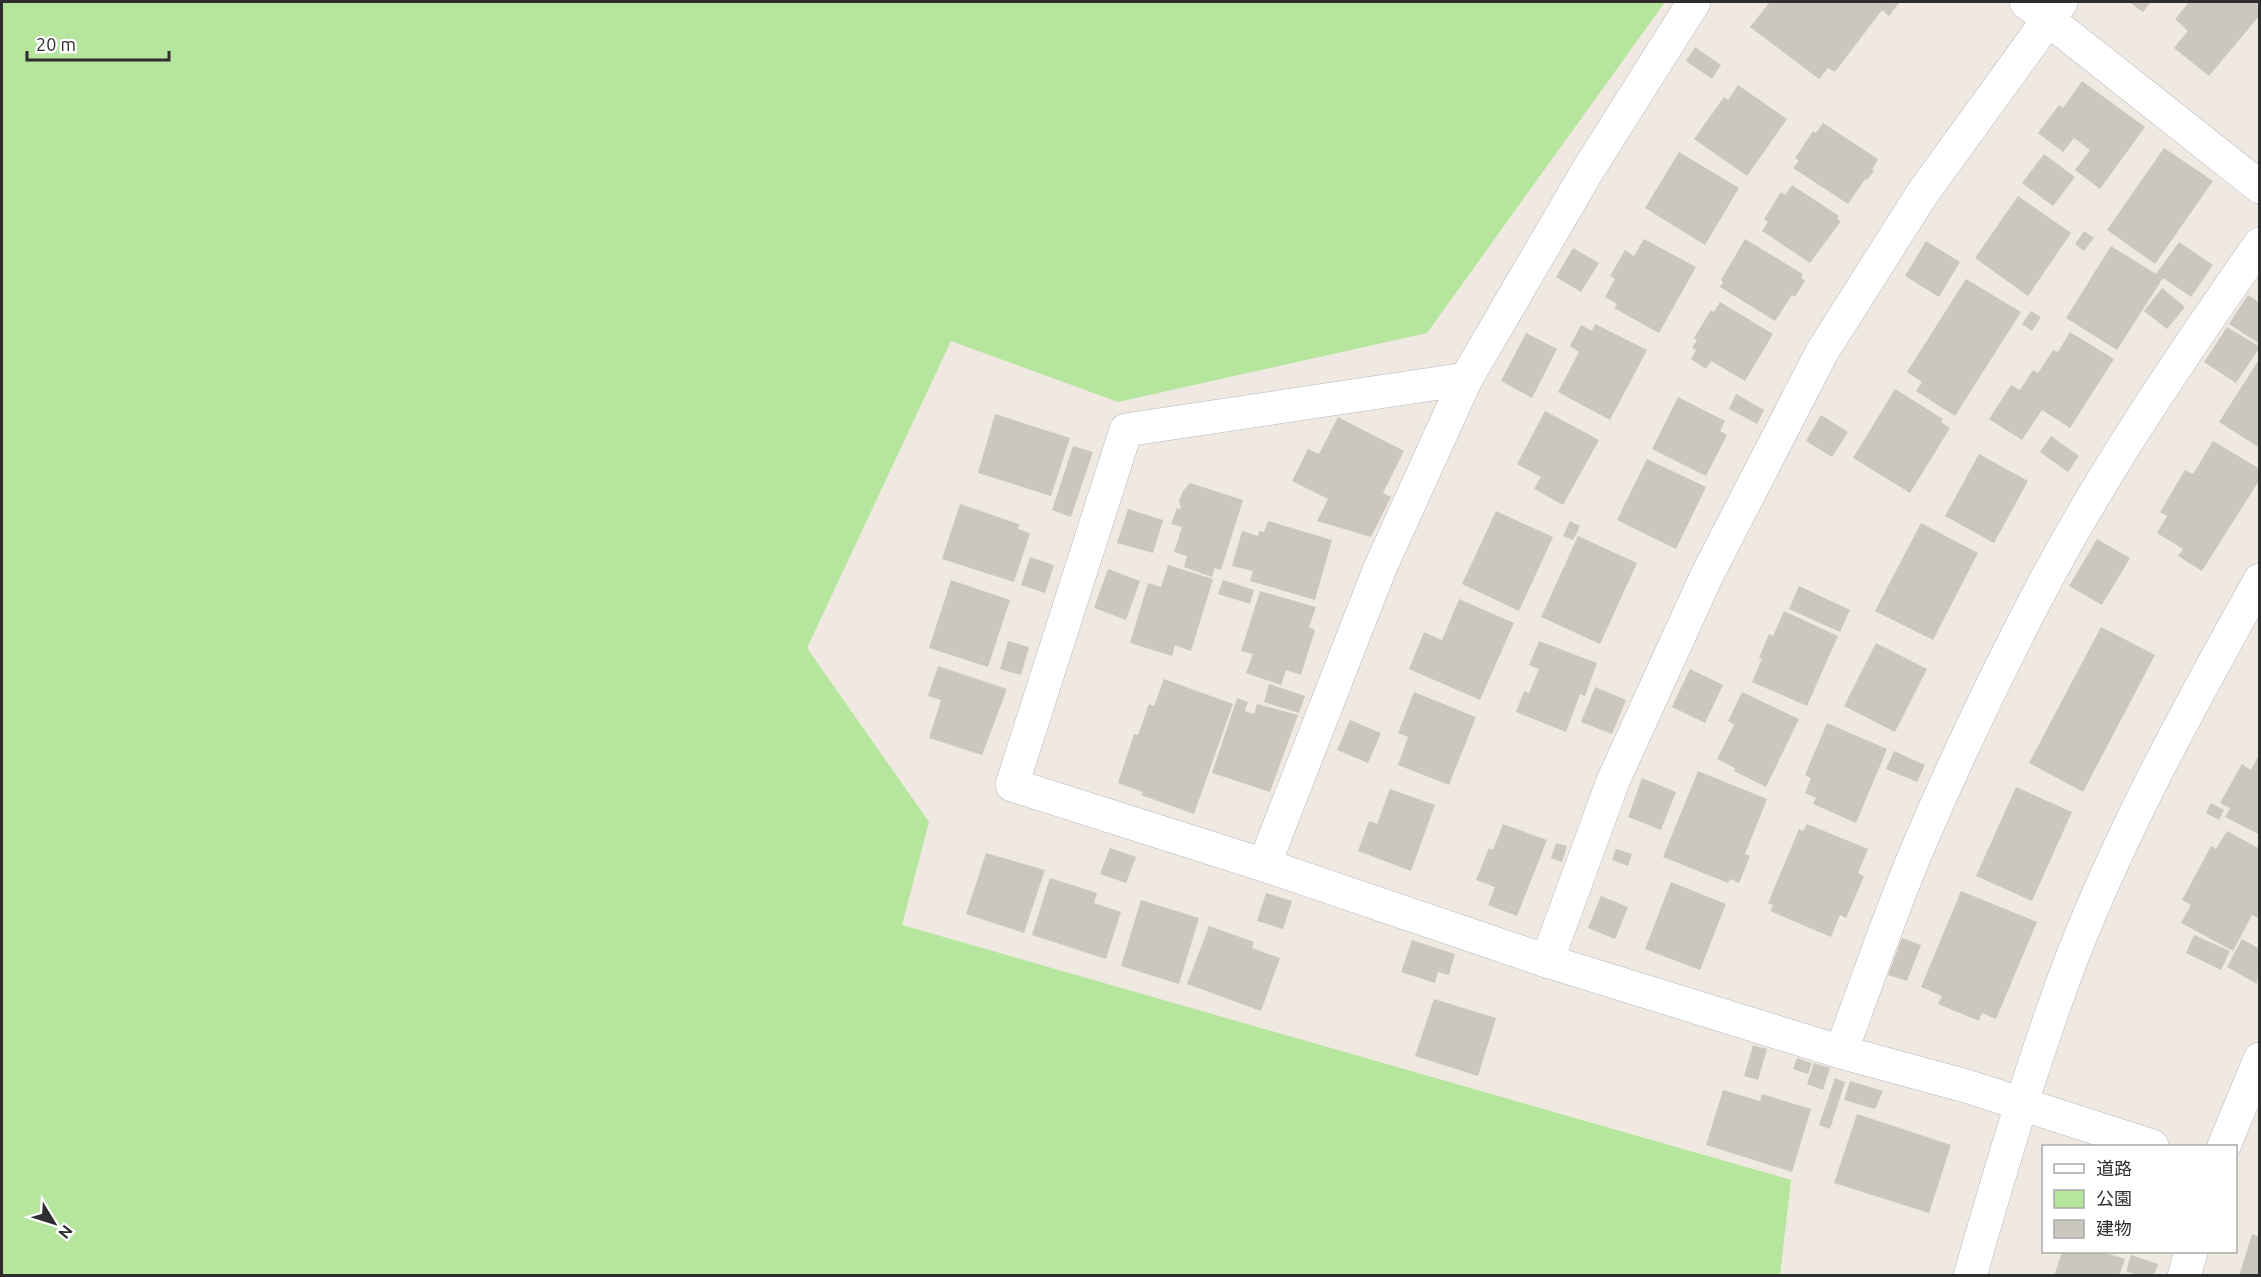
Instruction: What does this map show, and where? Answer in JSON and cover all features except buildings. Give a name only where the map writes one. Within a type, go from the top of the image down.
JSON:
[{"type":"street","points":[[1264,865],[1380,568],[1466,379],[1588,171],[1694,2]]},
{"type":"street","points":[[1547,961],[1613,781],[1707,575],[1822,352],[2044,7],[2259,187]]},
{"type":"street","points":[[1841,1052],[1917,851],[1988,694],[2039,592],[2095,493],[2164,382],[2259,244]]},
{"type":"street","points":[[1466,379],[1126,430],[1012,785],[1264,865],[1547,961],[1841,1052],[1966,1086],[2149,1145]]},
{"type":"street","points":[[1970,1275],[2019,1105],[2074,954],[2138,809],[2259,580]]},
{"type":"street","points":[[2224,1145],[2259,1059]]},
{"type":"street","points":[[2184,1275],[2190,1253]]},
{"type":"green space","points":[[2,2],[1665,2],[1427,333],[1118,402],[951,341],[807,648],[929,822],[902,925],[1791,1180],[1780,1275],[2,1275]]}]
